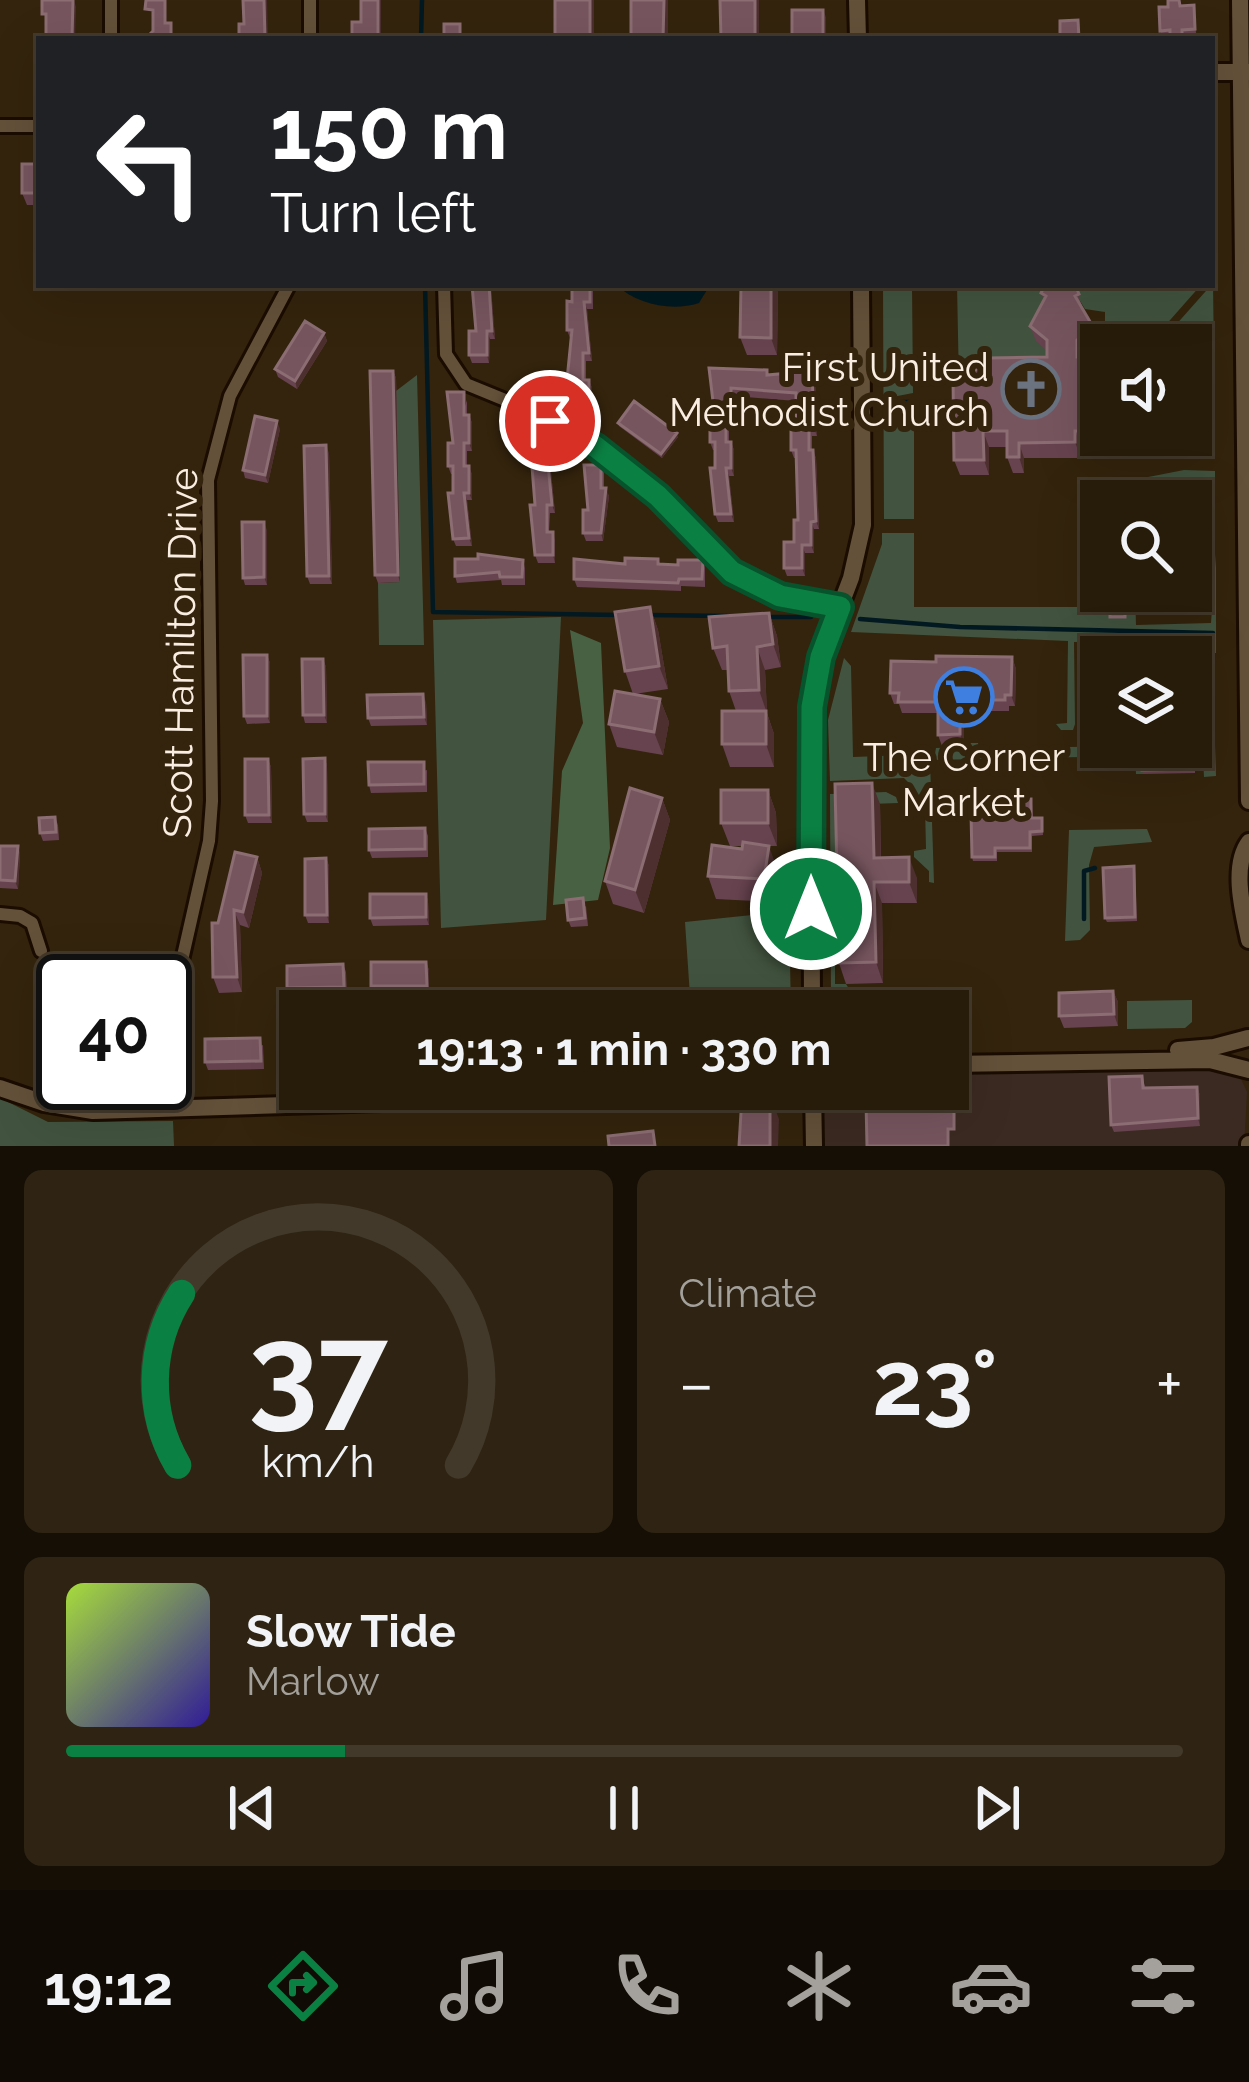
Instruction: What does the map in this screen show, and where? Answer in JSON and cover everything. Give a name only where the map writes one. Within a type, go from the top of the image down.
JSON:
[{"type":"main road","points":[[857,0],[858,36]]},
{"type":"main road","points":[[1240,0],[1245,72],[1249,802]]},
{"type":"main road","points":[[812,990],[809,737],[816,677],[863,525],[861,288]]},
{"type":"main road","points":[[1249,842],[1241,867],[1249,940]]},
{"type":"main road","points":[[1115,1059],[1214,1047],[1248,1037],[1244,1054],[1249,1070]]},
{"type":"main road","points":[[969,1063],[1210,1060],[1249,1070]]},
{"type":"main road","points":[[0,1088],[36,1100]]},
{"type":"main road","points":[[192,1106],[279,1104]]},
{"type":"main road","points":[[814,1110],[814,1146]]},
{"type":"street","points":[[111,0],[111,36]]},
{"type":"street","points":[[310,0],[310,36]]},
{"type":"street","points":[[0,126],[36,126]]},
{"type":"street","name":"Scott Hamilton Drive","points":[[183,954],[209,841],[212,801],[208,480],[230,396],[287,288]]},
{"type":"street","points":[[444,288],[446,354],[466,384],[532,411],[596,447],[658,496],[715,557],[753,586],[840,607]]},
{"type":"street","points":[[0,914],[32,922],[41,951]]},
{"type":"shaded area","points":[[969,1064],[1212,1066],[1241,1079],[1247,1092],[1244,1146],[814,1146],[813,1110],[969,1110]]},
{"type":"green space","points":[[883,288],[912,288],[913,393],[887,398],[884,407],[899,408],[914,419],[914,519],[884,519]]},
{"type":"green space","points":[[957,288],[1198,288],[1167,324],[1105,324],[1105,312],[1085,309],[1080,301],[1053,356],[959,384]]},
{"type":"green space","points":[[1209,288],[1213,288],[1215,436],[1212,324],[1177,324]]},
{"type":"green space","points":[[417,375],[424,645],[379,645],[378,583],[400,582],[396,391]]},
{"type":"green space","points":[[1184,470],[1215,471],[1215,528],[1212,480],[1138,479]]},
{"type":"green space","points":[[882,533],[914,533],[914,607],[1080,607],[1080,612],[1136,612],[1136,625],[1211,623],[1216,554],[1216,653],[1212,653],[1212,636],[1080,636],[1080,642],[1074,642],[1075,724],[1073,730],[1061,730],[1056,724],[1067,723],[1068,641],[851,632]]},
{"type":"green space","points":[[561,617],[546,920],[441,928],[433,620]]},
{"type":"green space","points":[[570,630],[601,643],[610,848],[598,900],[553,905],[562,771],[583,723]]},
{"type":"green space","points":[[844,658],[851,666],[853,757],[935,754],[936,748],[978,743],[980,756],[1064,754],[1067,747],[1080,747],[1080,757],[930,760],[934,883],[914,857],[914,851],[926,849],[925,806],[912,804],[911,785],[904,778],[830,781],[828,720]]},
{"type":"green space","points":[[1215,745],[1216,776],[1204,777],[1204,768],[1212,768]]},
{"type":"green space","points":[[886,792],[898,803],[843,805],[846,959],[835,960],[835,984],[846,984],[849,990],[831,990],[830,794]]},
{"type":"green space","points":[[1147,829],[1152,842],[1094,847],[1089,865],[1090,930],[1080,940],[1065,941],[1069,830]]},
{"type":"green space","points":[[789,911],[791,990],[690,990],[685,922]]},
{"type":"green space","points":[[1192,1000],[1192,1022],[1185,1028],[1127,1029],[1127,1001]]},
{"type":"green space","points":[[0,1098],[48,1122],[173,1121],[174,1146],[0,1146]]},
{"type":"water","points":[[619,288],[708,288],[699,303],[677,307]]},
{"type":"building","points":[[42,0],[73,0],[72,36],[46,36],[46,14],[42,14]]},
{"type":"building","points":[[146,0],[165,0],[165,23],[171,23],[171,36],[148,36],[153,31],[153,10],[145,9]]},
{"type":"building","points":[[243,0],[264,0],[265,36],[239,36],[239,24],[244,24]]},
{"type":"building","points":[[361,0],[378,0],[378,36],[352,36],[352,22],[361,22]]},
{"type":"building","points":[[555,0],[590,0],[590,36],[555,36]]},
{"type":"building","points":[[631,0],[664,0],[663,36],[631,36]]},
{"type":"building","points":[[720,0],[755,0],[755,36],[721,36]]},
{"type":"building","points":[[1168,0],[1179,0],[1180,6],[1194,5],[1195,29],[1182,30],[1182,36],[1160,31],[1159,7],[1168,7]]},
{"type":"building","points":[[792,10],[823,10],[823,36],[792,36]]},
{"type":"building","points":[[1078,20],[1079,36],[1060,36],[1060,21]]},
{"type":"building","points":[[444,24],[460,24],[460,36],[444,36]]},
{"type":"building","points":[[22,164],[36,164],[36,193],[22,193]]},
{"type":"building","points":[[472,288],[489,288],[492,331],[487,331],[487,355],[469,355],[469,331],[476,331]]},
{"type":"building","points":[[572,288],[590,288],[590,302],[584,302],[589,353],[583,353],[589,403],[572,403],[572,380],[567,380],[572,330],[567,330],[567,301],[572,302]]},
{"type":"building","points":[[741,288],[771,288],[771,338],[740,337]]},
{"type":"building","name":"First United Methodist Church","points":[[1044,288],[1076,288],[1079,294],[1075,296],[1091,324],[1080,324],[1077,340],[1080,431],[1075,431],[1075,442],[1019,443],[1019,457],[1007,457],[1007,431],[983,431],[984,460],[954,460],[953,377],[964,377],[963,370],[989,369],[989,358],[1047,357],[1047,340],[1030,326],[1046,296],[1041,293]]},
{"type":"building","points":[[305,321],[324,333],[295,381],[275,369]]},
{"type":"building","points":[[709,368],[767,370],[767,375],[812,371],[814,428],[809,428],[809,450],[813,450],[816,521],[811,522],[811,545],[802,545],[802,568],[784,568],[784,542],[794,542],[794,520],[798,520],[796,450],[791,450],[796,393],[731,388],[726,442],[731,442],[731,468],[726,468],[731,514],[715,514],[710,468],[715,468],[715,442],[710,442],[710,418],[715,418]]},
{"type":"building","points":[[370,371],[393,371],[398,575],[375,575]]},
{"type":"building","points":[[447,392],[464,392],[464,415],[469,415],[464,466],[469,466],[469,493],[464,493],[469,538],[453,539],[448,493],[453,493],[453,466],[448,466],[448,443],[453,443]]},
{"type":"building","points":[[634,401],[677,433],[661,454],[618,423]]},
{"type":"building","points":[[255,416],[277,421],[265,475],[243,470]]},
{"type":"building","points":[[536,430],[554,430],[553,454],[547,454],[552,505],[547,505],[547,532],[553,532],[553,555],[535,555],[530,505],[535,505],[531,454],[536,454]]},
{"type":"building","points":[[326,445],[329,576],[307,576],[304,446]]},
{"type":"building","points":[[584,465],[601,465],[601,488],[606,488],[601,533],[583,533],[583,510],[588,510]]},
{"type":"building","points":[[242,522],[264,522],[264,577],[243,578]]},
{"type":"building","points":[[478,554],[523,560],[522,577],[500,577],[499,572],[455,576],[455,559],[478,559]]},
{"type":"building","points":[[625,558],[678,565],[678,560],[703,560],[702,579],[679,579],[678,583],[574,579],[574,559],[625,564]]},
{"type":"building","points":[[650,607],[659,666],[625,671],[615,612]]},
{"type":"building","points":[[769,613],[773,644],[757,647],[759,690],[729,691],[727,646],[713,648],[709,617]]},
{"type":"building","points":[[243,655],[267,655],[267,716],[244,716]]},
{"type":"building","points":[[936,656],[1012,657],[1011,695],[1005,695],[1005,700],[972,700],[972,711],[960,710],[960,734],[938,735],[938,702],[898,702],[899,693],[890,693],[891,661],[936,662]]},
{"type":"building","points":[[302,659],[323,659],[324,715],[303,715]]},
{"type":"building","points":[[615,691],[660,699],[654,732],[609,724]]},
{"type":"building","points":[[423,694],[424,717],[368,718],[367,695]]},
{"type":"building","points":[[722,711],[766,711],[766,744],[722,744]]},
{"type":"building","points":[[325,758],[325,814],[304,814],[303,759]]},
{"type":"building","points":[[245,759],[268,759],[269,815],[245,815]]},
{"type":"building","points":[[368,762],[424,762],[424,784],[369,785]]},
{"type":"building","points":[[872,783],[874,858],[909,857],[909,882],[874,882],[876,962],[839,963],[835,784]]},
{"type":"building","points":[[630,788],[662,798],[635,890],[605,881]]},
{"type":"building","points":[[721,790],[768,790],[768,823],[721,823]]},
{"type":"building","points":[[1031,799],[1031,818],[1042,818],[1042,831],[1030,832],[1030,848],[995,848],[995,857],[972,857],[971,813],[978,813],[977,800]]},
{"type":"building","points":[[55,817],[56,832],[40,833],[39,818]]},
{"type":"building","points":[[425,828],[425,849],[369,850],[369,829]]},
{"type":"building","points":[[743,842],[769,846],[764,879],[708,876],[712,845],[742,849]]},
{"type":"building","points":[[0,846],[18,846],[15,881],[0,880]]},
{"type":"building","points":[[235,852],[257,857],[243,912],[234,910],[237,977],[213,977],[212,923],[218,923]]},
{"type":"building","points":[[326,858],[327,915],[305,915],[305,859]]},
{"type":"building","points":[[1134,866],[1135,917],[1105,918],[1103,868]]},
{"type":"building","points":[[370,894],[426,894],[426,917],[370,918]]},
{"type":"building","points":[[583,898],[585,918],[568,920],[566,900]]},
{"type":"building","points":[[371,962],[426,962],[427,986],[371,986]]},
{"type":"building","points":[[343,964],[344,987],[287,988],[287,966]]},
{"type":"building","points":[[1113,991],[1114,1014],[1059,1016],[1059,993]]},
{"type":"building","points":[[260,1038],[261,1061],[205,1062],[205,1039]]},
{"type":"building","points":[[1142,1076],[1143,1088],[1197,1087],[1198,1118],[1111,1125],[1109,1077]]},
{"type":"building","points":[[741,1110],[770,1110],[770,1146],[739,1146]]},
{"type":"building","points":[[866,1110],[954,1110],[948,1146],[867,1146]]},
{"type":"building","points":[[653,1131],[655,1146],[609,1146],[608,1136]]},
{"type":"waterway","points":[[421,36],[422,0]]},
{"type":"waterway","points":[[425,288],[433,612],[619,615]]},
{"type":"waterway","points":[[889,402],[913,402]]},
{"type":"waterway","points":[[649,615],[727,616]]},
{"type":"waterway","points":[[769,617],[811,617]]},
{"type":"waterway","points":[[860,619],[960,627],[1213,633]]},
{"type":"waterway","points":[[1084,919],[1084,871],[1095,868]]},
{"type":"place","name":"First United Methodist Church","points":[[1031,389]]},
{"type":"place","name":"The Corner Market","points":[[964,697]]},
{"type":"route","points":[[550,421],[596,447],[658,496],[715,557],[753,586],[840,607],[816,677],[809,737],[811,909]]}]
